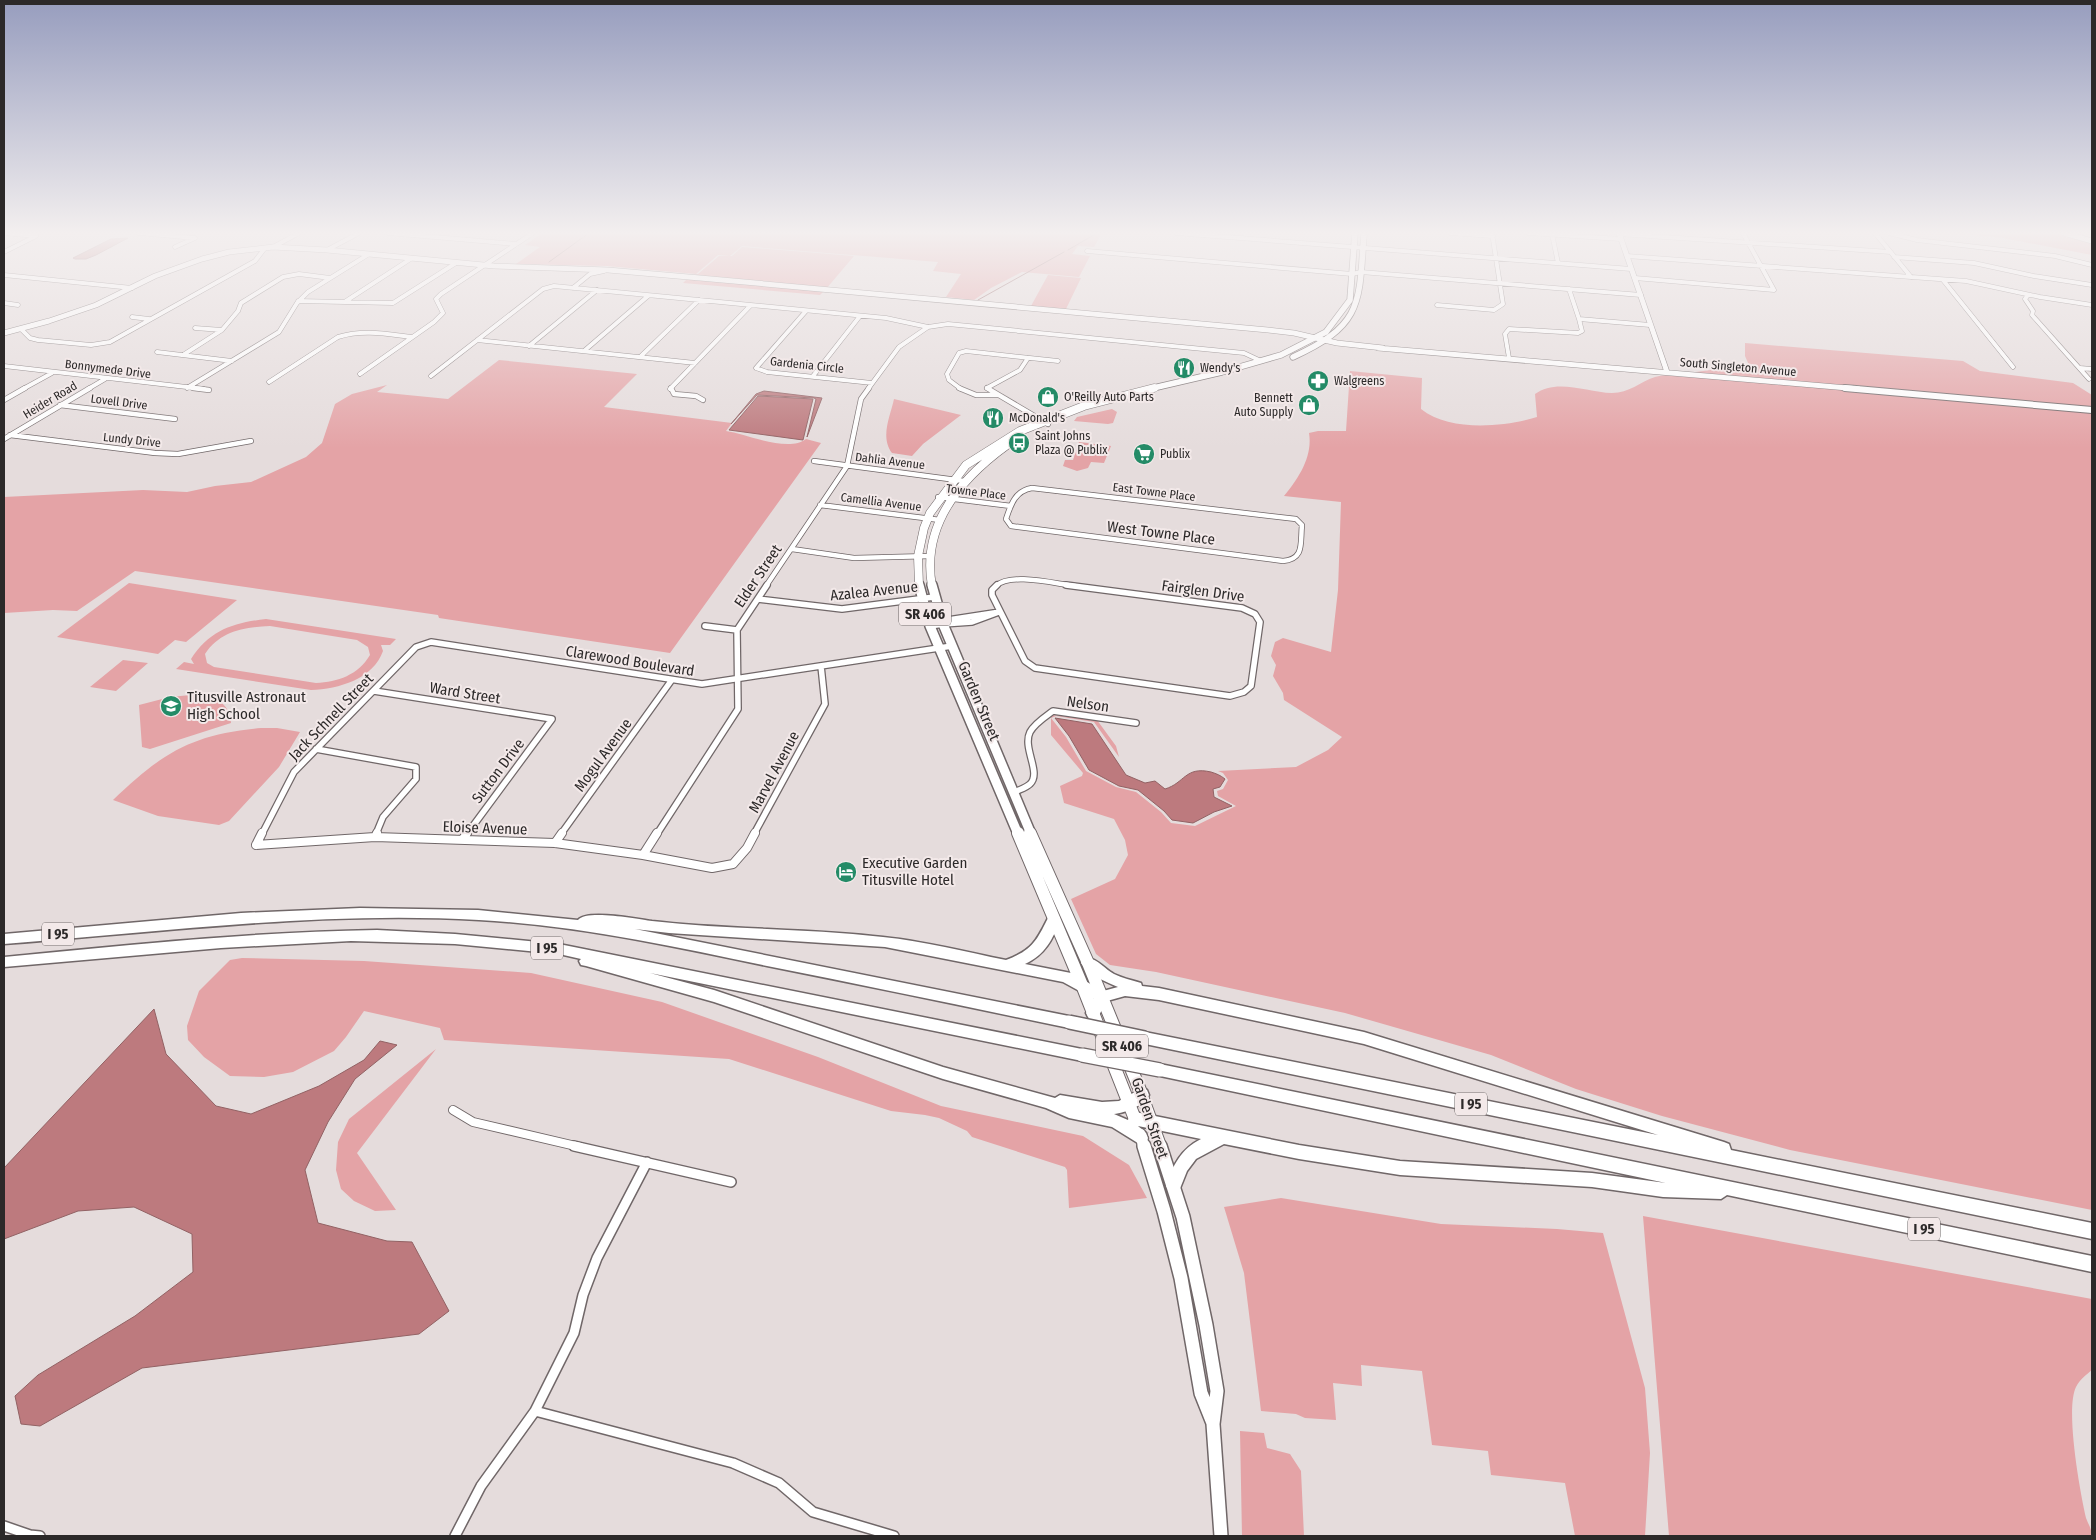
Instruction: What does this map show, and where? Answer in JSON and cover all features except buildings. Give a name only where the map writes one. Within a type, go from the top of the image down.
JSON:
[{"type":"highway","name":"I 95","points":[[4,938],[302,914],[368,912],[478,915],[564,923],[654,938],[2092,1231]]},
{"type":"highway","points":[[564,923],[601,920],[669,928],[812,936],[876,942],[1066,977],[1102,997]]},
{"type":"highway","points":[[1008,965],[1033,955],[1048,937],[1054,920]]},
{"type":"highway","name":"I 95","points":[[4,962],[260,940],[352,936],[486,941],[559,949],[1160,1070],[2092,1264]]},
{"type":"highway","points":[[559,949],[591,963],[714,996],[943,1073],[1048,1102],[1070,1111],[1114,1121],[1129,1128],[1142,1138]]},
{"type":"highway","points":[[1088,963],[1109,978],[1159,994]]},
{"type":"highway","points":[[1093,1013],[1102,997],[1126,990],[1159,994],[1364,1038],[1659,1130],[1798,1171]]},
{"type":"highway","points":[[1048,1102],[1067,1102],[1102,1109],[1121,1107],[1142,1095]]},
{"type":"highway","points":[[1135,1119],[1299,1152],[1400,1168],[1592,1180],[1663,1190],[1756,1194]]},
{"type":"highway","points":[[1174,1186],[1179,1168],[1186,1156],[1196,1148],[1224,1137]]},
{"type":"main road","name":"Garden Street","points":[[1135,1119],[1054,920],[1022,829],[1013,793],[943,624],[934,597],[930,568],[934,537],[950,499],[964,481],[992,456],[1044,423],[1166,391],[1204,375],[1261,361],[1319,341],[1339,321],[1347,310],[1348,305]]},
{"type":"main road","name":"Garden Street","points":[[1142,1095],[1088,963],[1022,829],[938,648],[918,588],[918,557],[921,536],[938,497],[953,479],[977,456],[1004,440],[1085,406],[1289,359],[1345,325],[1354,313],[1357,305]]},
{"type":"street","name":"South Singleton Avenue","points":[[4,333],[94,305]]},
{"type":"street","points":[[21,329],[30,338],[38,340],[91,345],[110,342],[176,305]]},
{"type":"street","points":[[182,355],[222,330],[238,311],[240,305]]},
{"type":"street","points":[[187,388],[278,332],[286,324],[296,305]]},
{"type":"street","points":[[360,374],[443,313],[439,305]]},
{"type":"street","points":[[431,376],[522,305]]},
{"type":"street","points":[[529,346],[579,305]]},
{"type":"street","points":[[584,352],[638,305]]},
{"type":"street","points":[[640,358],[694,305]]},
{"type":"street","points":[[740,305],[886,318],[928,327],[948,324],[1244,353],[1261,361]]},
{"type":"street","name":"South Singleton Avenue","points":[[981,305],[1261,331],[1319,341],[1383,348],[2092,410]]},
{"type":"street","points":[[1437,305],[1494,310],[1502,305]]},
{"type":"street","points":[[1509,358],[1506,331],[1514,329],[1578,333],[1582,331],[1575,305]]},
{"type":"street","points":[[1643,305],[1667,372]]},
{"type":"street","points":[[1963,305],[2013,367]]},
{"type":"street","points":[[2029,305],[2033,311],[2032,316],[2089,378]]},
{"type":"street","points":[[702,400],[696,396],[674,394],[670,389],[750,306]]},
{"type":"street","name":"Gardenia Circle","points":[[806,311],[756,368],[767,372],[872,383]]},
{"type":"street","points":[[813,376],[860,316]]},
{"type":"street","points":[[132,317],[150,319]]},
{"type":"street","points":[[1580,319],[1650,325]]},
{"type":"street","name":"Elder Street","points":[[643,855],[738,709],[736,630],[792,550],[847,466],[861,399],[899,347],[928,327]]},
{"type":"street","points":[[195,328],[222,330]]},
{"type":"street","points":[[269,382],[338,337],[347,334],[357,332],[412,337]]},
{"type":"street","points":[[477,340],[695,363]]},
{"type":"street","points":[[997,395],[987,397],[979,395],[957,388],[950,382],[947,374],[960,353],[966,351],[1058,360]]},
{"type":"street","points":[[157,352],[232,361]]},
{"type":"street","points":[[1028,358],[1020,370],[987,388],[1044,423]]},
{"type":"street","name":"Bonnymede Drive","points":[[4,367],[210,390]]},
{"type":"street","points":[[2080,368],[2092,370]]},
{"type":"street","points":[[4,400],[52,373]]},
{"type":"street","name":"Heider Road","points":[[4,439],[106,378]]},
{"type":"street","name":"Lovell Drive","points":[[60,405],[175,419]]},
{"type":"street","name":"Lundy Drive","points":[[10,435],[178,454],[251,441]]},
{"type":"street","name":"Dahlia Avenue","points":[[814,461],[964,481]]},
{"type":"street","name":"East Towne Place","points":[[1011,506],[1019,491],[1032,488],[1287,518],[1302,524]]},
{"type":"street","name":"Towne Place","points":[[938,497],[1011,506]]},
{"type":"street","name":"Camellia Avenue","points":[[820,505],[940,520]]},
{"type":"street","name":"West Towne Place","points":[[1011,506],[1006,522],[1014,527],[1283,561],[1294,560],[1299,555],[1302,524]]},
{"type":"street","points":[[792,550],[854,558],[931,556]]},
{"type":"street","name":"Fairglen Drive","points":[[1020,579],[1242,608],[1257,616],[1260,622],[1251,686],[1244,692],[1230,696],[1035,668],[1025,661],[1000,612],[992,595],[992,590],[1000,582],[1020,579]]},
{"type":"street","name":"Azalea Avenue","points":[[758,599],[842,609],[934,597]]},
{"type":"street","points":[[930,626],[951,625],[990,618],[1000,612]]},
{"type":"street","points":[[705,626],[736,630]]},
{"type":"street","name":"Clarewood Boulevard","points":[[423,644],[431,642],[671,681],[702,684],[952,646]]},
{"type":"street","name":"Jack Schnell Street","points":[[256,845],[294,772],[416,647],[423,644]]},
{"type":"street","name":"Marvel Avenue","points":[[712,868],[733,864],[747,848],[825,704],[821,666]]},
{"type":"street","name":"Mogul Avenue","points":[[555,843],[671,681]]},
{"type":"street","name":"Ward Street","points":[[374,691],[552,719]]},
{"type":"street","name":"Nelson","points":[[1013,793],[1030,784],[1035,775],[1026,739],[1034,724],[1052,711],[1136,723]]},
{"type":"street","name":"Sutton Drive","points":[[463,839],[552,719]]},
{"type":"street","points":[[316,749],[416,767],[416,779],[383,817],[375,837]]},
{"type":"street","name":"Eloise Avenue","points":[[256,845],[375,837],[555,843],[643,855],[712,868]]},
{"type":"street","name":"Garden Street","points":[[1142,1095],[1174,1186],[1190,1246],[1206,1325],[1217,1391],[1213,1424],[1221,1536]]},
{"type":"street","points":[[453,1110],[473,1122],[731,1182]]},
{"type":"street","name":"Garden Street","points":[[1135,1119],[1164,1211],[1190,1327],[1200,1393],[1213,1424]]},
{"type":"street","points":[[455,1536],[480,1486],[535,1411],[574,1332],[583,1295],[597,1258],[647,1162]]},
{"type":"street","points":[[1190,1327],[1206,1325]]},
{"type":"street","points":[[535,1411],[733,1463],[779,1483],[813,1512],[894,1536]]},
{"type":"street","points":[[4,1526],[33,1536]]},
{"type":"shaded area","points":[[1032,305],[1068,305],[1066,309]]},
{"type":"shaded area","points":[[1745,343],[1963,361],[1980,371],[2073,383],[2092,395],[2092,409],[1688,373],[1749,365],[1745,356]]},
{"type":"shaded area","points":[[499,360],[637,374],[604,407],[732,423],[726,431],[778,443],[798,443],[806,439],[821,443],[670,653],[439,618],[438,615],[135,571],[77,611],[53,610],[4,613],[4,497],[143,490],[187,492],[215,486],[251,482],[306,457],[322,443],[335,404],[352,394],[387,385],[377,392],[448,399]]},
{"type":"shaded area","points":[[1350,371],[1422,378],[1421,409],[1447,421],[1478,425],[1509,423],[1537,417],[1535,394],[1543,389],[1562,386],[1618,393],[1655,377],[1678,374],[2092,411],[2092,1210],[1790,1150],[1662,1116],[1576,1089],[1491,1055],[1345,1013],[1156,972],[1110,965],[1096,954],[1071,899],[1115,879],[1128,855],[1125,840],[1114,819],[1064,803],[1060,786],[1082,776],[1083,773],[1051,735],[1051,718],[1066,737],[1086,771],[1116,787],[1136,792],[1161,812],[1171,823],[1195,826],[1236,806],[1218,796],[1217,791],[1223,789],[1228,780],[1223,773],[1218,771],[1296,767],[1328,750],[1342,737],[1284,700],[1283,693],[1273,676],[1276,665],[1271,656],[1275,642],[1283,638],[1331,652],[1338,590],[1341,502],[1284,496],[1299,475],[1307,459],[1310,442],[1309,433],[1318,431],[1346,431]]},
{"type":"shaded area","points":[[764,391],[822,398],[807,437],[816,399],[814,398],[757,395],[731,424],[756,394]]},
{"type":"shaded area","points":[[758,396],[813,399],[803,440],[729,430]]},
{"type":"shaded area","points":[[894,399],[961,415],[923,444],[912,456],[892,453],[888,447],[886,434]]},
{"type":"shaded area","points":[[1112,409],[1117,412],[1113,423],[1074,421],[1077,417]]},
{"type":"shaded area","points":[[1079,442],[1111,446],[1104,463],[1091,462],[1088,468],[1077,471],[1063,466],[1065,460],[1073,460]]},
{"type":"shaded area","points":[[129,583],[237,600],[186,642],[175,640],[158,654],[57,637]]},
{"type":"shaded area","points":[[266,619],[396,639],[390,645],[381,645],[383,651],[378,661],[363,675],[343,685],[322,689],[311,690],[176,669],[184,662],[194,664],[191,659],[198,649],[206,641],[223,630],[243,623]],"holes":[[[270,626],[357,640],[368,647],[370,655],[360,668],[340,679],[316,683],[214,667],[207,663],[205,654],[211,646],[225,635],[242,629]]]},
{"type":"shaded area","points":[[123,660],[148,663],[116,691],[90,687]]},
{"type":"shaded area","points":[[191,695],[212,698],[223,704],[230,715],[231,723],[150,749],[142,747],[139,705],[170,697]]},
{"type":"shaded area","points":[[1052,715],[1097,720],[1116,746],[1119,757],[1094,722],[1056,716],[1051,718]]},
{"type":"shaded area","points":[[1055,718],[1092,724],[1126,775],[1145,783],[1155,781],[1165,789],[1196,771],[1211,772],[1218,775],[1225,779],[1220,787],[1213,789],[1214,797],[1232,806],[1214,812],[1193,823],[1172,820],[1138,790],[1119,786],[1089,770],[1069,736]]},
{"type":"shaded area","points":[[261,728],[277,728],[300,732],[279,767],[229,821],[219,825],[158,816],[113,800],[147,770],[163,758],[180,749],[216,735]]},
{"type":"shaded area","points":[[242,958],[364,961],[531,973],[662,1002],[818,1057],[941,1106],[1083,1136],[1129,1165],[1147,1198],[1069,1208],[1067,1170],[1065,1167],[972,1137],[967,1131],[939,1118],[891,1111],[729,1059],[444,1040],[440,1028],[364,1011],[334,1051],[293,1072],[264,1077],[230,1076],[204,1057],[188,1040],[187,1026],[199,991],[230,960]]},
{"type":"shaded area","points":[[154,1009],[166,1054],[216,1106],[251,1114],[319,1086],[364,1060],[380,1041],[397,1045],[355,1079],[328,1122],[305,1170],[318,1223],[387,1241],[412,1242],[449,1311],[419,1334],[142,1368],[40,1426],[21,1424],[15,1396],[38,1375],[135,1316],[193,1272],[192,1234],[134,1207],[78,1211],[4,1239],[4,1168]]},
{"type":"shaded area","points":[[436,1049],[357,1153],[396,1210],[375,1211],[354,1201],[341,1189],[336,1170],[338,1142],[349,1119]]},
{"type":"shaded area","points":[[1281,1198],[1441,1224],[1603,1233],[1645,1388],[1650,1453],[1645,1536],[1575,1536],[1565,1483],[1491,1475],[1488,1451],[1432,1445],[1422,1371],[1361,1365],[1362,1386],[1333,1383],[1336,1420],[1305,1418],[1296,1414],[1261,1411],[1244,1273],[1224,1207]]},
{"type":"shaded area","points":[[1643,1216],[2092,1299],[2092,1370],[2081,1379],[2076,1387],[2072,1413],[2080,1490],[2092,1536],[1669,1536]]},
{"type":"shaded area","points":[[1240,1431],[1264,1433],[1267,1448],[1290,1454],[1301,1471],[1304,1536],[1242,1536]]},
{"type":"place","name":"Wendy's","points":[[1184,368]]},
{"type":"place","name":"Walgreens","points":[[1318,381]]},
{"type":"place","name":"O'Reilly Auto Parts","points":[[1048,397]]},
{"type":"place","name":"Bennett Auto Supply","points":[[1309,405]]},
{"type":"place","name":"McDonald's","points":[[993,418]]},
{"type":"place","name":"Saint Johns Plaza @ Publix","points":[[1019,443]]},
{"type":"place","name":"Publix","points":[[1144,454]]},
{"type":"place","name":"Titusville Astronaut High School","points":[[171,706]]},
{"type":"place","name":"Executive Garden Titusville Hotel","points":[[846,872]]}]
